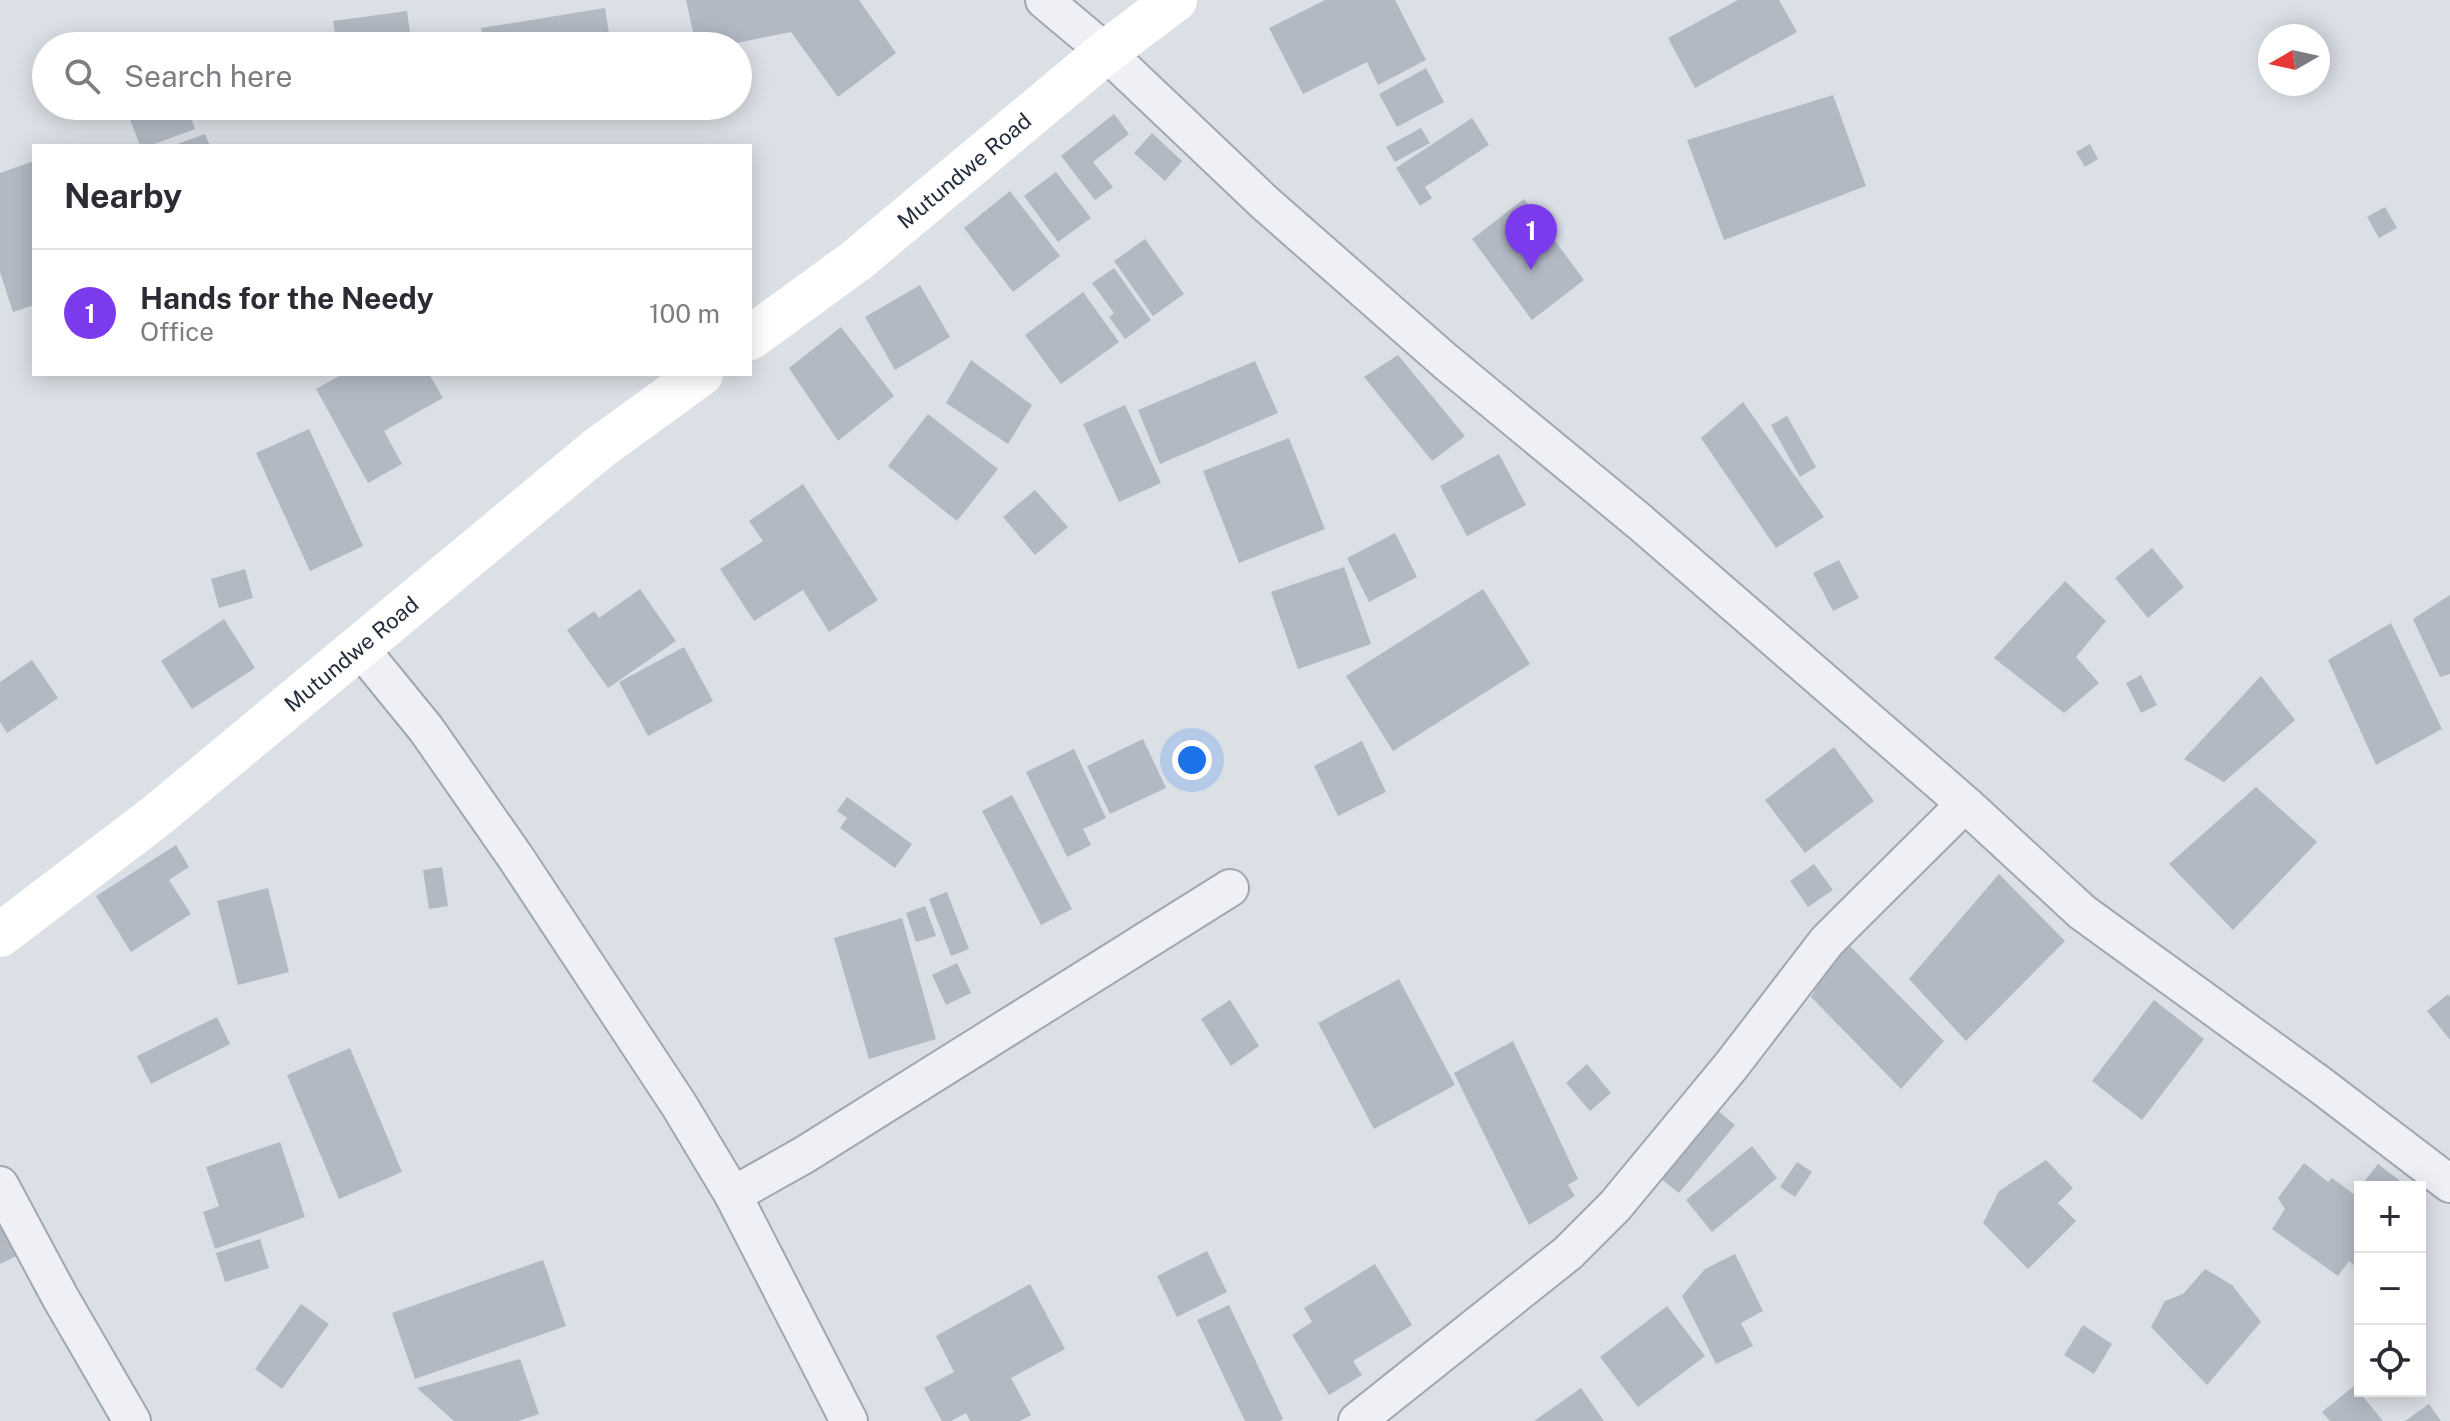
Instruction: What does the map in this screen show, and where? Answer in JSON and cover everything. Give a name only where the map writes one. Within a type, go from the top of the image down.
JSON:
[{"type":"main road","name":"Mutundwe Road","points":[[752,337],[857,260],[1106,52],[1175,0]]},
{"type":"main road","name":"Mutundwe Road","points":[[0,935],[155,817],[599,448],[698,376]]},
{"type":"street","points":[[1044,0],[1106,52],[1265,203],[1433,351],[1640,522],[1965,804],[2082,912],[2319,1084],[2450,1184]]},
{"type":"street","points":[[360,648],[426,729],[516,858],[679,1105],[733,1195],[849,1421]]},
{"type":"street","points":[[1357,1421],[1568,1253],[1615,1206],[1731,1066],[1827,941],[1965,804]]},
{"type":"street","points":[[733,1195],[804,1155],[1230,888]]},
{"type":"street","points":[[0,1185],[132,1421]]},
{"type":"building","points":[[686,0],[859,0],[896,53],[838,97],[791,32],[752,40],[752,32],[693,32]]},
{"type":"building","points":[[1325,0],[1395,0],[1426,60],[1378,85],[1367,62],[1303,94],[1269,28]]},
{"type":"building","points":[[1738,0],[1779,0],[1797,32],[1695,88],[1668,38]]},
{"type":"building","points":[[605,8],[609,32],[482,32],[481,28]]},
{"type":"building","points":[[407,11],[410,32],[335,32],[333,21]]},
{"type":"building","points":[[1426,68],[1444,102],[1397,127],[1379,94]]},
{"type":"building","points":[[1833,95],[1866,186],[1724,240],[1687,140]]},
{"type":"building","points":[[1114,114],[1129,134],[1093,162],[1113,187],[1095,200],[1061,156]]},
{"type":"building","points":[[1472,118],[1489,145],[1425,187],[1432,198],[1420,206],[1396,168]]},
{"type":"building","points":[[130,120],[192,120],[195,129],[154,144],[139,144]]},
{"type":"building","points":[[1421,128],[1430,143],[1395,162],[1386,147]]},
{"type":"building","points":[[1152,133],[1182,161],[1165,181],[1134,153]]},
{"type":"building","points":[[205,134],[209,144],[178,144]]},
{"type":"building","points":[[2090,144],[2098,159],[2085,167],[2076,152]]},
{"type":"building","points":[[32,162],[32,306],[13,312],[0,272],[0,173]]},
{"type":"building","points":[[1056,172],[1091,218],[1058,242],[1024,196]]},
{"type":"building","points":[[1010,191],[1060,256],[1013,292],[964,228]]},
{"type":"building","points":[[1524,199],[1584,280],[1532,320],[1472,239]]},
{"type":"building","points":[[2385,207],[2397,228],[2379,238],[2367,217]]},
{"type":"building","points":[[1145,239],[1184,294],[1153,316],[1114,261]]},
{"type":"building","points":[[1114,268],[1151,320],[1125,339],[1109,317],[1114,313],[1092,283]]},
{"type":"building","points":[[920,285],[950,337],[895,370],[865,317]]},
{"type":"building","points":[[1083,292],[1119,342],[1061,384],[1025,335]]},
{"type":"building","points":[[841,327],[894,396],[838,441],[789,368]]},
{"type":"building","points":[[1398,355],[1465,436],[1432,461],[1364,377]]},
{"type":"building","points":[[971,360],[1032,405],[1008,444],[946,403]]},
{"type":"building","points":[[1255,361],[1278,413],[1160,464],[1138,410]]},
{"type":"building","points":[[339,376],[430,376],[443,398],[384,431],[402,464],[368,483],[316,389]]},
{"type":"building","points":[[1743,402],[1824,517],[1776,548],[1701,438]]},
{"type":"building","points":[[1125,405],[1161,483],[1119,502],[1083,424]]},
{"type":"building","points":[[928,414],[998,469],[957,521],[888,466]]},
{"type":"building","points":[[1787,416],[1816,467],[1800,477],[1771,425]]},
{"type":"building","points":[[309,429],[363,546],[310,571],[256,453]]},
{"type":"building","points":[[1289,438],[1325,529],[1239,563],[1203,471]]},
{"type":"building","points":[[1499,454],[1526,505],[1467,536],[1440,486]]},
{"type":"building","points":[[803,484],[878,600],[829,632],[803,590],[754,621],[720,569],[763,541],[749,521]]},
{"type":"building","points":[[1035,490],[1068,527],[1035,555],[1003,517]]},
{"type":"building","points":[[1395,533],[1417,577],[1369,602],[1347,558]]},
{"type":"building","points":[[2152,548],[2184,587],[2148,618],[2115,578]]},
{"type":"building","points":[[1839,560],[1859,598],[1833,611],[1813,573]]},
{"type":"building","points":[[1344,567],[1371,644],[1298,669],[1271,592]]},
{"type":"building","points":[[245,569],[253,598],[219,608],[211,579]]},
{"type":"building","points":[[2065,581],[2106,621],[2076,657],[2099,683],[2064,713],[1994,658]]},
{"type":"building","points":[[640,589],[676,641],[608,688],[567,630],[594,611],[599,618]]},
{"type":"building","points":[[1483,589],[1530,664],[1393,751],[1346,676]]},
{"type":"building","points":[[2450,595],[2450,674],[2440,677],[2413,619]]},
{"type":"building","points":[[224,619],[255,668],[192,709],[161,661]]},
{"type":"building","points":[[2391,623],[2442,729],[2376,765],[2328,660]]},
{"type":"building","points":[[684,647],[713,701],[648,736],[619,682]]},
{"type":"building","points":[[32,660],[58,698],[7,733],[0,722],[0,682]]},
{"type":"building","points":[[2141,675],[2157,705],[2141,713],[2126,683]]},
{"type":"building","points":[[2261,676],[2295,720],[2224,782],[2184,759]]},
{"type":"building","points":[[1143,739],[1166,788],[1110,814],[1087,766]]},
{"type":"building","points":[[1362,741],[1386,792],[1338,816],[1314,766]]},
{"type":"building","points":[[1834,747],[1874,801],[1805,853],[1765,800]]},
{"type":"building","points":[[1074,749],[1106,818],[1083,829],[1091,845],[1067,857],[1026,772]]},
{"type":"building","points":[[2256,787],[2317,842],[2233,930],[2169,864]]},
{"type":"building","points":[[1012,795],[1072,909],[1041,925],[982,811]]},
{"type":"building","points":[[847,797],[912,844],[895,868],[840,828],[847,818],[837,811]]},
{"type":"building","points":[[176,845],[189,867],[169,880],[191,914],[131,952],[96,896]]},
{"type":"building","points":[[1814,864],[1833,890],[1808,907],[1790,881]]},
{"type":"building","points":[[442,867],[448,906],[429,909],[423,870]]},
{"type":"building","points":[[1999,874],[2065,941],[1966,1041],[1909,979]]},
{"type":"building","points":[[268,888],[289,972],[238,985],[217,901]]},
{"type":"building","points":[[947,892],[969,949],[951,956],[929,899]]},
{"type":"building","points":[[925,906],[936,936],[916,942],[906,913]]},
{"type":"building","points":[[902,918],[936,1039],[869,1059],[834,938]]},
{"type":"building","points":[[1844,940],[1944,1041],[1901,1089],[1811,997]]},
{"type":"building","points":[[957,963],[971,993],[946,1005],[932,975]]},
{"type":"building","points":[[1399,979],[1455,1085],[1374,1129],[1318,1023]]},
{"type":"building","points":[[2448,994],[2450,997],[2450,1040],[2427,1011]]},
{"type":"building","points":[[1230,1000],[1259,1046],[1231,1066],[1201,1019]]},
{"type":"building","points":[[2154,1000],[2204,1039],[2142,1120],[2092,1081]]},
{"type":"building","points":[[217,1017],[230,1044],[151,1084],[137,1056]]},
{"type":"building","points":[[1513,1041],[1578,1179],[1568,1185],[1575,1196],[1529,1225],[1454,1073]]},
{"type":"building","points":[[350,1048],[402,1172],[339,1199],[287,1075]]},
{"type":"building","points":[[1587,1064],[1611,1093],[1590,1111],[1566,1083]]},
{"type":"building","points":[[1711,1105],[1735,1125],[1679,1193],[1655,1174]]},
{"type":"building","points":[[280,1142],[305,1217],[215,1249],[203,1212],[219,1206],[206,1167]]},
{"type":"building","points":[[1752,1146],[1777,1178],[1712,1232],[1686,1200]]},
{"type":"building","points":[[2046,1160],[2073,1188],[2058,1203],[2076,1221],[2028,1269],[1983,1223],[1999,1191]]},
{"type":"building","points":[[1797,1162],[1812,1172],[1795,1197],[1780,1187]]},
{"type":"building","points":[[2304,1163],[2328,1182],[2332,1178],[2354,1194],[2354,1265],[2349,1261],[2338,1276],[2272,1229],[2285,1209],[2278,1198]]},
{"type":"building","points":[[2378,1164],[2400,1181],[2365,1181]]},
{"type":"building","points":[[0,1194],[25,1252],[0,1264]]},
{"type":"building","points":[[260,1239],[269,1268],[225,1282],[216,1253]]},
{"type":"building","points":[[1207,1251],[1227,1292],[1177,1317],[1157,1276]]},
{"type":"building","points":[[1735,1254],[1763,1311],[1741,1323],[1753,1346],[1716,1364],[1682,1296],[1705,1269]]},
{"type":"building","points":[[543,1260],[566,1326],[415,1379],[392,1313]]},
{"type":"building","points":[[1375,1264],[1412,1325],[1353,1361],[1362,1375],[1329,1395],[1292,1335],[1312,1322],[1304,1308]]},
{"type":"building","points":[[2205,1269],[2232,1285],[2261,1322],[2207,1385],[2151,1327],[2165,1301],[2183,1294]]},
{"type":"building","points":[[1030,1284],[1065,1349],[1011,1378],[1031,1415],[1020,1421],[970,1421],[966,1413],[951,1421],[942,1421],[924,1388],[954,1372],[936,1336]]},
{"type":"building","points":[[301,1304],[329,1324],[282,1389],[255,1369]]},
{"type":"building","points":[[1229,1305],[1283,1419],[1280,1421],[1245,1421],[1197,1320]]},
{"type":"building","points":[[1667,1306],[1705,1356],[1638,1407],[1600,1357]]},
{"type":"building","points":[[2083,1325],[2112,1344],[2094,1374],[2064,1355]]},
{"type":"building","points":[[520,1359],[539,1414],[518,1421],[454,1421],[417,1388]]},
{"type":"building","points":[[2354,1386],[2354,1397],[2363,1397],[2383,1421],[2330,1421],[2322,1412]]},
{"type":"building","points":[[1581,1388],[1604,1421],[1534,1421]]},
{"type":"building","points":[[2429,1404],[2441,1421],[2405,1421]]},
{"type":"place","name":"Hands for the Needy","points":[[1531,270]]}]
